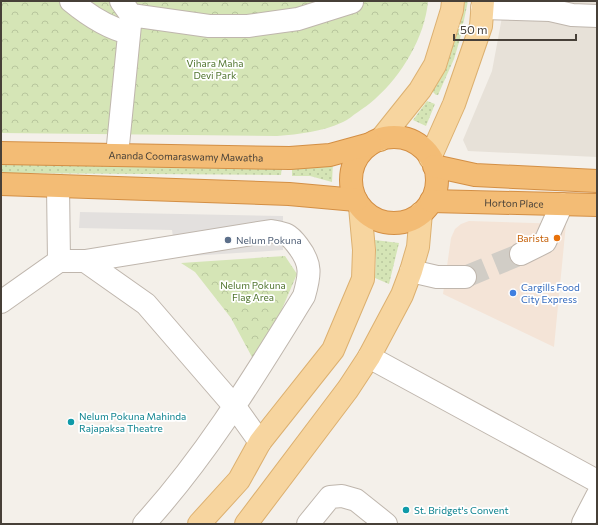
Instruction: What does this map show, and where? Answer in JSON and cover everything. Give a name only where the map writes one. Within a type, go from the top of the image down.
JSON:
[{"type":"highway","points":[[394,138],[408,140],[421,147],[432,162],[437,178],[436,190],[426,207],[410,220],[396,223],[383,222],[370,216],[358,204],[351,188],[351,176],[354,164],[361,153],[375,142],[394,138]]},
{"type":"highway","name":"Ananda Coomaraswamy Mawatha","points":[[1,152],[290,158],[330,155],[375,142]]},
{"type":"highway","points":[[432,162],[475,175],[597,181]]},
{"type":"highway","points":[[1,184],[288,194],[358,204]]},
{"type":"highway","name":"Horton Place","points":[[426,207],[562,204],[597,205]]},
{"type":"main road","points":[[375,142],[420,90],[434,65],[452,10],[453,1]]},
{"type":"main road","points":[[432,162],[481,26],[482,4]]},
{"type":"main road","points":[[199,524],[239,480],[260,442],[334,350],[363,279],[364,250],[358,204]]},
{"type":"main road","points":[[254,521],[369,357],[402,294],[411,271],[418,247],[426,207]]},
{"type":"street","points":[[70,1],[108,26],[118,30],[127,16]]},
{"type":"street","points":[[127,16],[208,26],[248,26],[298,19],[352,2]]},
{"type":"street","points":[[482,4],[550,10],[572,15],[597,16]]},
{"type":"street","points":[[117,155],[127,16]]},
{"type":"street","points":[[58,186],[59,261]]},
{"type":"street","points":[[521,254],[545,242],[562,204]]},
{"type":"street","points":[[1,302],[59,261],[85,261],[271,232],[286,234],[296,243],[305,256],[308,268],[308,281],[304,296],[235,407],[168,498],[144,524]]},
{"type":"street","points":[[85,261],[146,304],[235,407],[260,442]]},
{"type":"street","points":[[411,271],[437,277],[465,277]]},
{"type":"street","points":[[369,357],[597,481]]},
{"type":"street","points":[[308,524],[330,498],[342,496],[356,500],[386,524]]},
{"type":"street","points":[[583,523],[597,496]]},
{"type":"shaded area","points":[[505,1],[597,1],[597,157],[468,151],[463,140],[492,71]]},
{"type":"shaded area","name":"Nelum Pokuna","points":[[80,212],[283,216],[283,250],[176,257],[172,230],[79,228]]},
{"type":"shaded area","points":[[469,221],[566,224],[554,347],[443,294],[451,238],[455,229],[461,224]]},
{"type":"green space","name":"Vihara Maha Devi Park","points":[[1,1],[428,1],[426,15],[417,42],[403,67],[373,101],[347,120],[327,128],[310,132],[277,136],[1,133]]},
{"type":"green space","points":[[462,1],[468,1],[460,39],[454,59],[438,95],[436,95],[432,91]]},
{"type":"green space","points":[[427,101],[435,104],[426,126],[413,120]]},
{"type":"green space","points":[[333,162],[332,182],[310,176],[292,176],[292,166]]},
{"type":"green space","points":[[1,163],[282,166],[281,175],[1,173]]},
{"type":"green space","points":[[375,240],[399,243],[389,284],[375,278]]},
{"type":"green space","name":"Nelum Pokuna Flag Area","points":[[285,256],[297,274],[252,379],[253,359],[231,318],[195,272],[181,263]]},
{"type":"tunnel","points":[[465,277],[521,254]]},
{"type":"place","name":"Barista","points":[[557,238]]},
{"type":"place","name":"Nelum Pokuna","points":[[228,240]]},
{"type":"place","name":"Cargills Food City Express","points":[[513,293]]},
{"type":"place","name":"Nelum Pokuna Mahinda Rajapaksa Theatre","points":[[71,422]]},
{"type":"place","name":"St. Bridget's Convent","points":[[406,510]]}]
